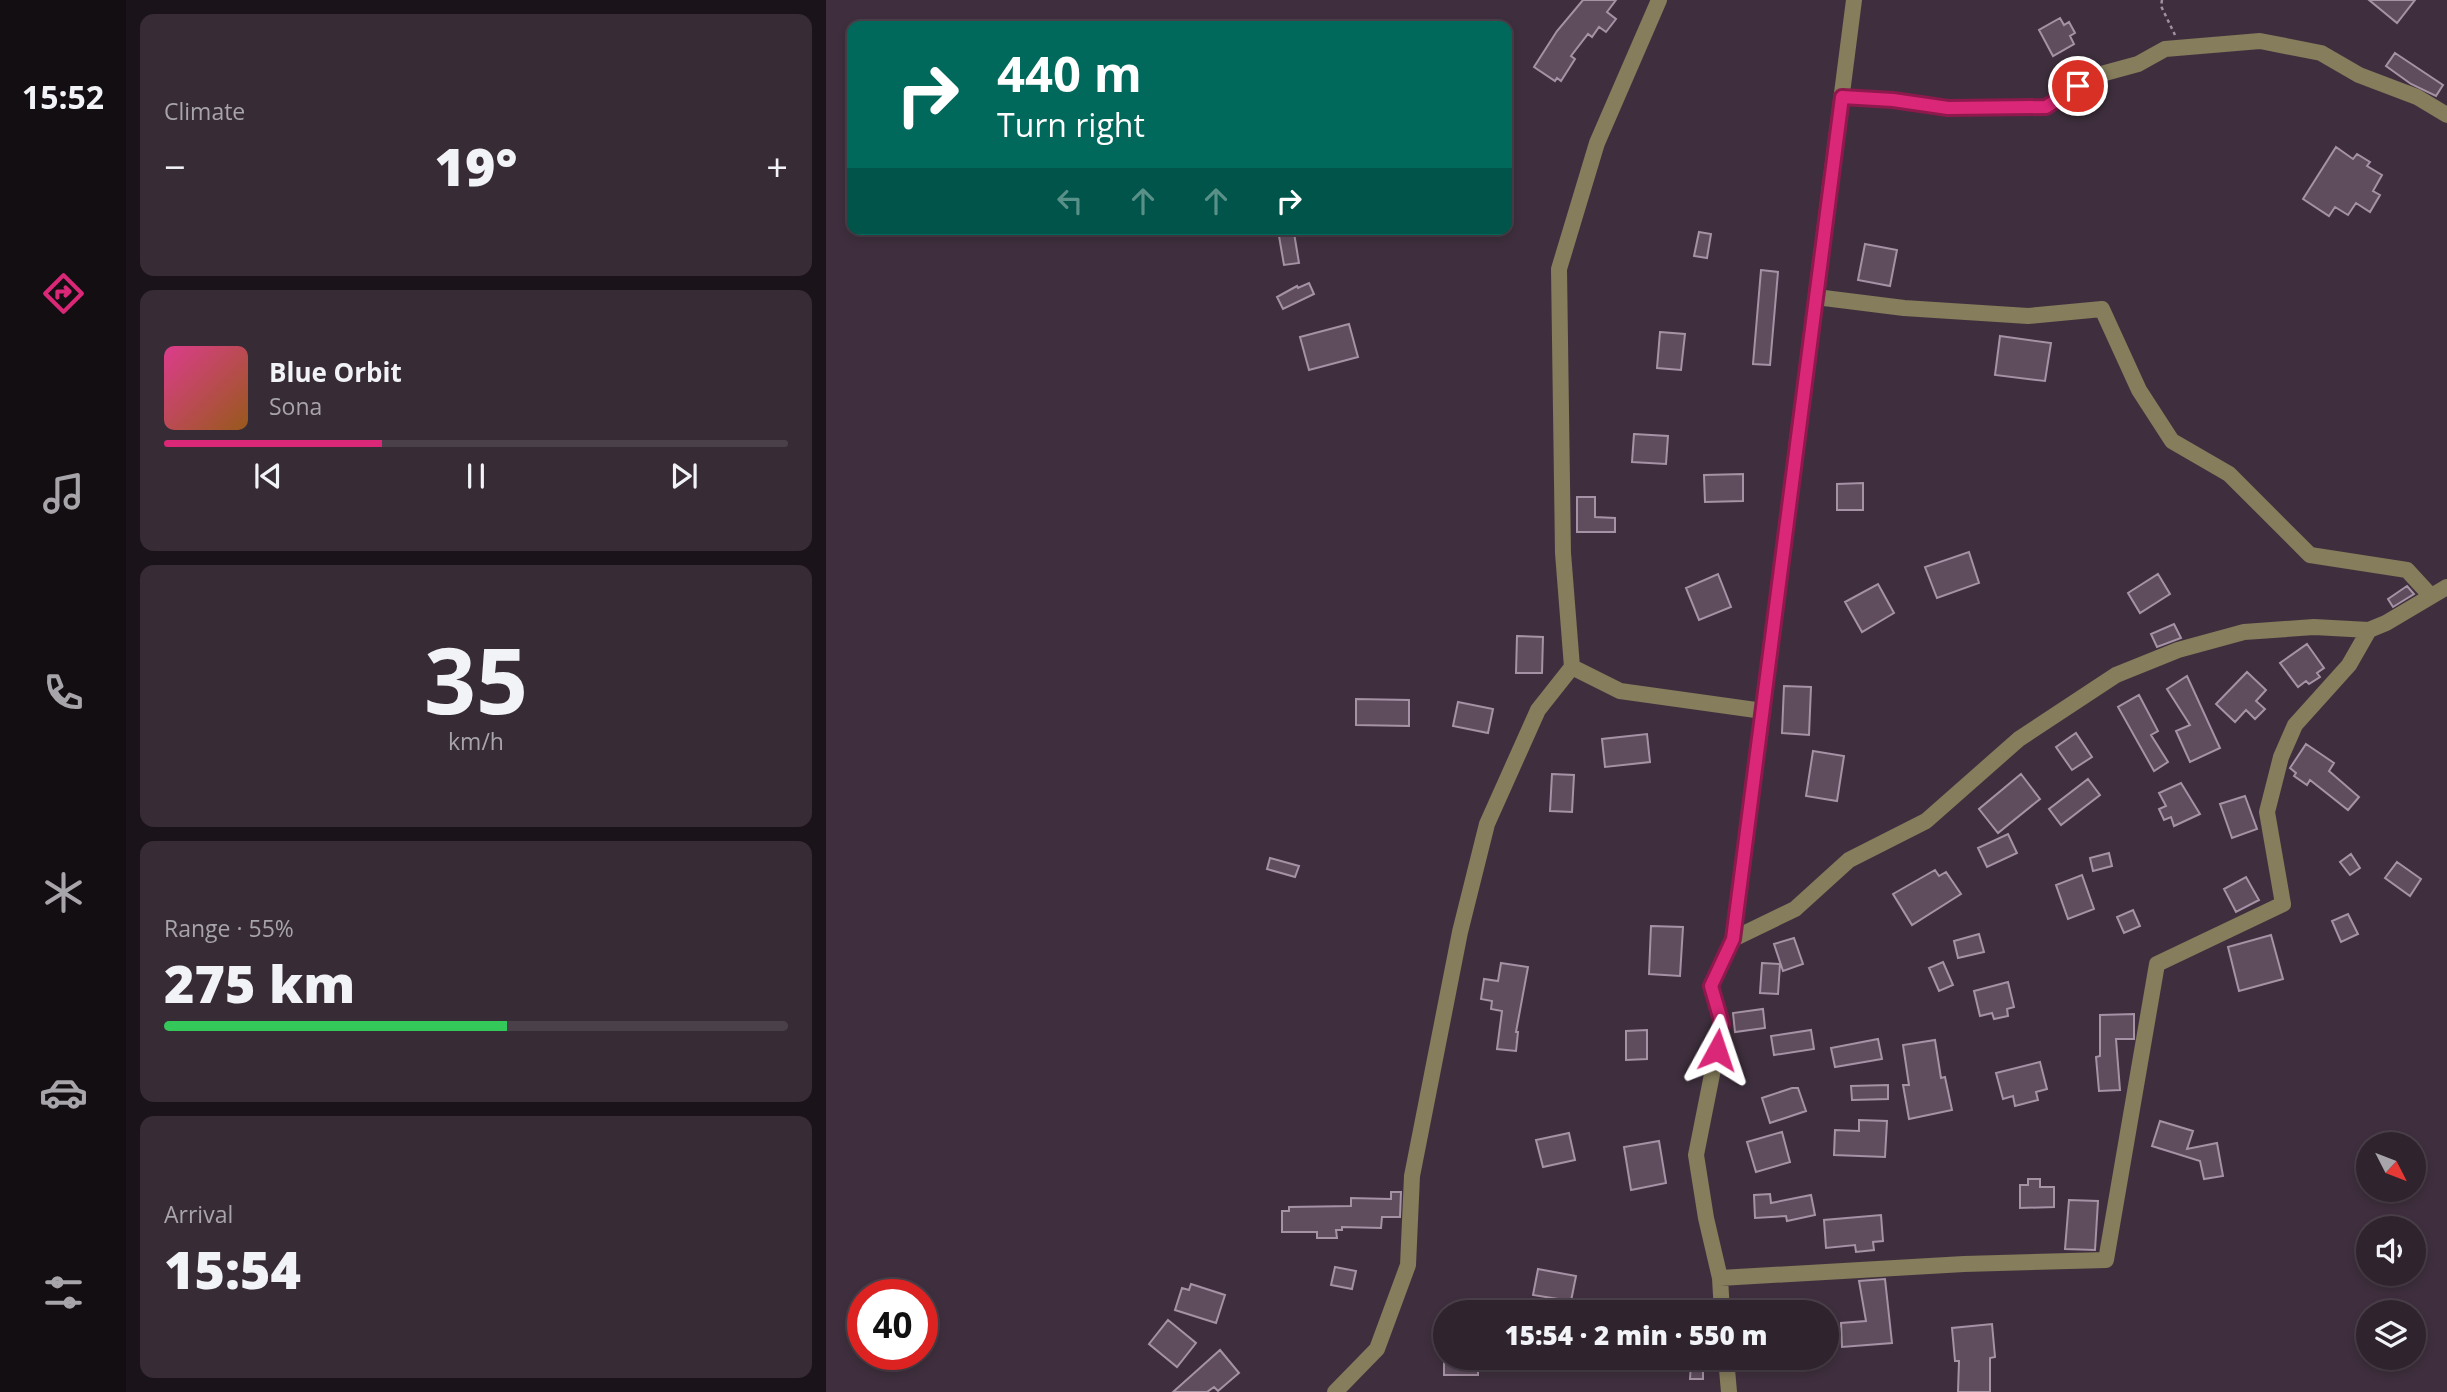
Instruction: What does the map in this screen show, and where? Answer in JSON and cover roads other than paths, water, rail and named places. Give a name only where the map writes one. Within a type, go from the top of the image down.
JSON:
[{"type":"street","points":[[1335,1392],[1377,1349],[1408,1265],[1412,1176],[1460,932],[1487,824],[1538,710],[1572,667],[1563,553],[1559,270],[1597,143],[1659,0]]},
{"type":"street","points":[[1721,1300],[1720,1278],[1706,1218],[1696,1155],[1722,1024],[1711,986],[1733,939],[1854,0]]},
{"type":"street","points":[[1842,97],[1893,100],[1948,108],[2046,107],[2094,76],[2138,64],[2165,49],[2260,41],[2321,53],[2359,75],[2417,96],[2447,115]]},
{"type":"street","points":[[1816,297],[1904,307],[2028,316],[2102,309],[2139,390],[2172,441],[2229,474],[2311,555],[2407,570],[2430,595]]},
{"type":"street","points":[[1733,939],[1795,909],[1849,860],[1926,821],[2019,739],[2116,675],[2178,650],[2244,632],[2314,627],[2369,630],[2447,587]]},
{"type":"street","points":[[1720,1278],[1965,1264],[2106,1261],[2157,964],[2283,904],[2267,811],[2281,757],[2295,725],[2349,666],[2369,630]]},
{"type":"street","points":[[1572,667],[1620,691],[1763,710]]},
{"type":"street","points":[[1727,1370],[1729,1392]]}]
